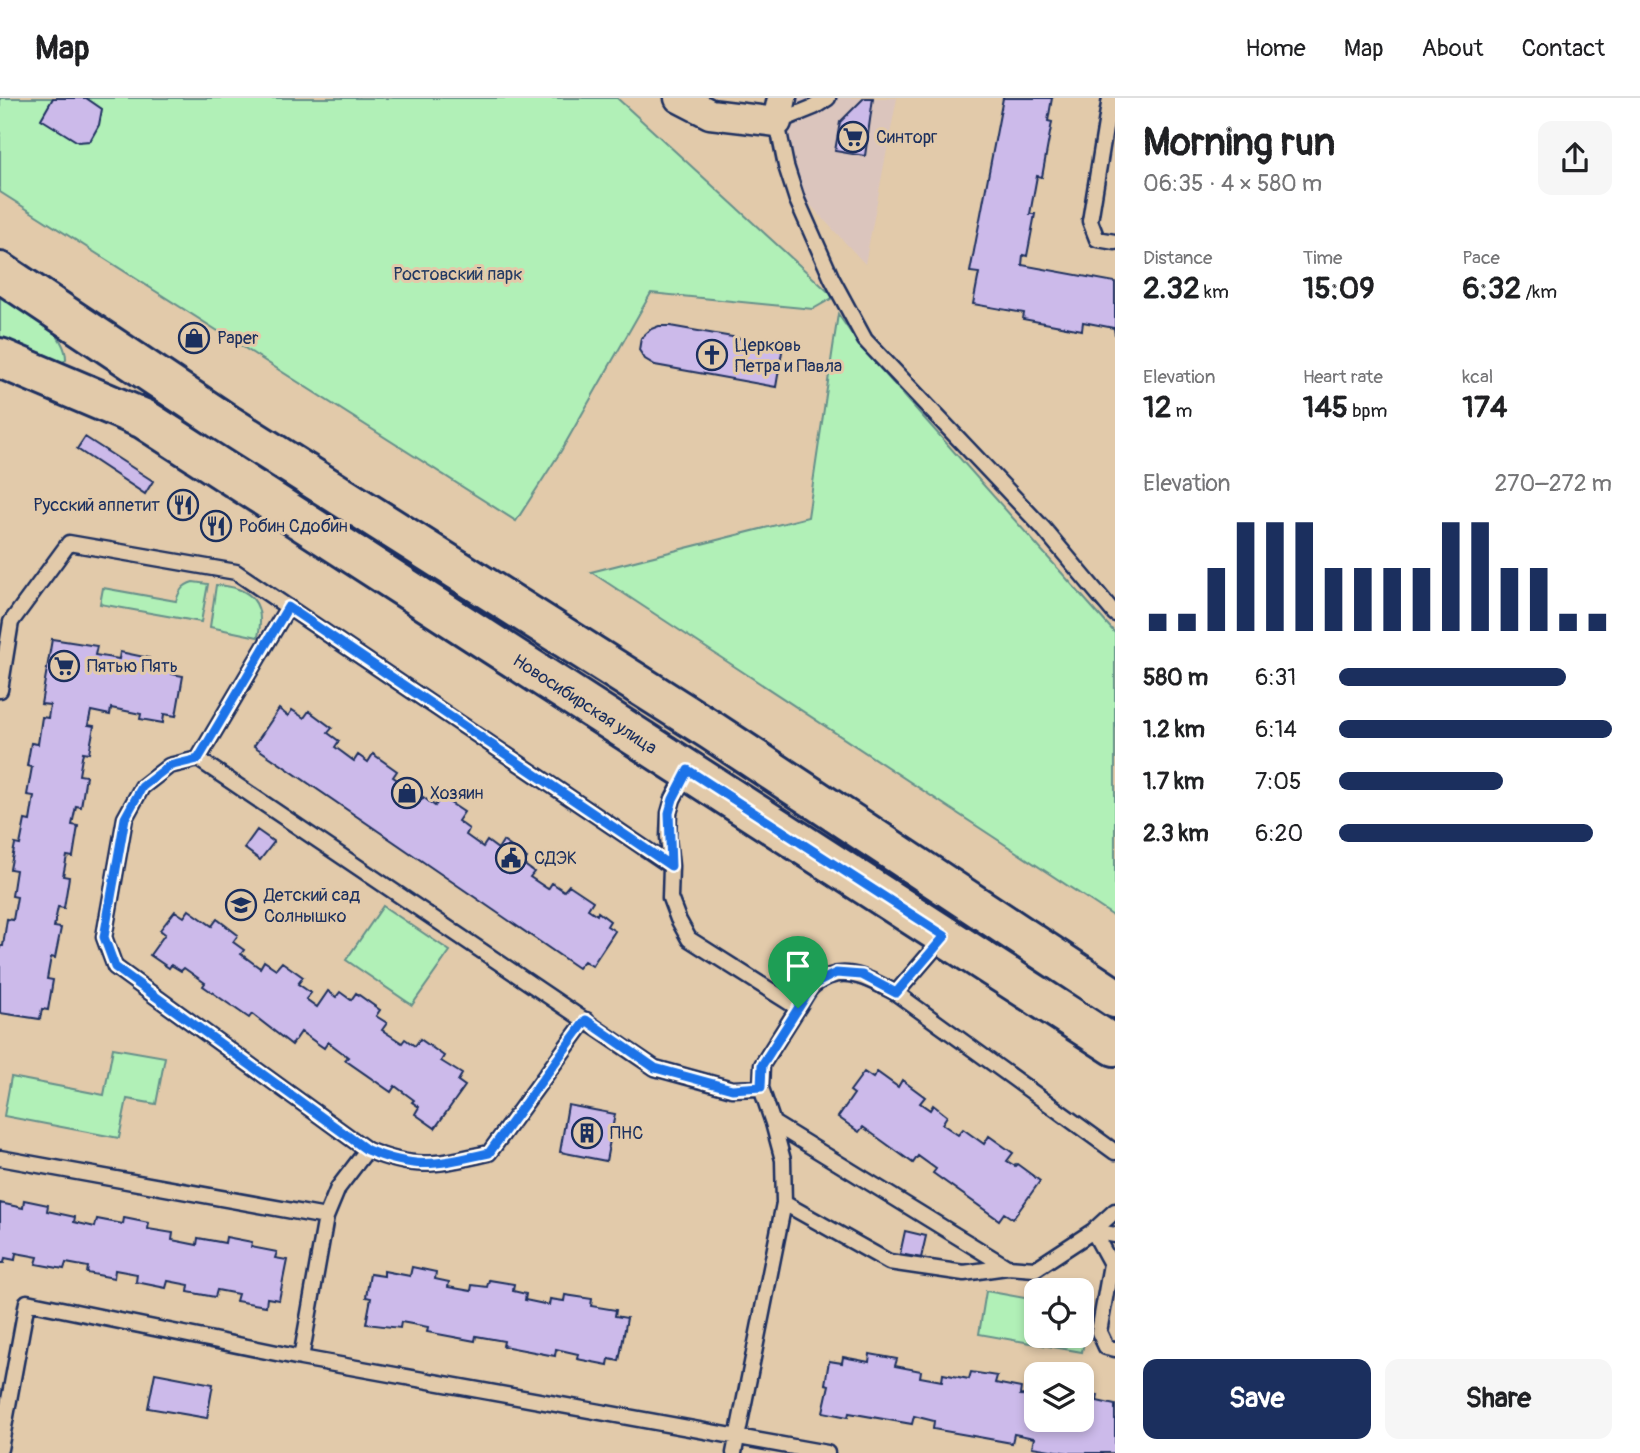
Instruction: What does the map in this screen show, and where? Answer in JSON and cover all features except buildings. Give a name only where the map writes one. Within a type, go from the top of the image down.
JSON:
[{"type":"main road","points":[[0,272],[227,424],[712,732],[1115,998]]},
{"type":"main road","points":[[47,378],[64,376],[78,363],[82,340],[75,324]]},
{"type":"main road","name":"Новосибирская улица","points":[[0,358],[144,419],[1115,1046]]},
{"type":"main road","points":[[688,770],[712,732]]},
{"type":"street","points":[[679,98],[710,114],[779,110]]},
{"type":"lane","points":[[828,98],[814,107],[779,110],[786,166],[797,200],[832,279],[865,340],[1043,528],[1115,614]]},
{"type":"lane","points":[[1110,98],[1090,221],[1097,239],[1115,242]]},
{"type":"lane","points":[[0,690],[11,622],[69,542],[236,572],[671,866]]},
{"type":"lane","points":[[288,607],[198,759],[169,766],[142,787],[125,818],[104,937],[115,967],[367,1150],[396,1162],[432,1165],[489,1153],[586,1020]]},
{"type":"lane","points":[[198,759],[655,1068],[732,1089],[761,1087]]},
{"type":"lane","points":[[688,770],[669,813],[670,898],[689,939],[798,1008]]},
{"type":"lane","points":[[896,993],[945,936]]},
{"type":"lane","points":[[734,1453],[784,1203],[782,1160],[761,1087],[762,1065],[813,985],[836,973],[862,975],[896,993],[1115,1152]]},
{"type":"lane","points":[[773,1123],[1007,1267]]},
{"type":"lane","points":[[302,1358],[326,1217],[338,1188],[367,1150]]},
{"type":"lane","points":[[0,1158],[326,1217]]},
{"type":"lane","points":[[784,1203],[889,1262],[964,1273],[1007,1267],[1035,1269],[1093,1231],[1115,1211]]},
{"type":"lane","points":[[1093,1231],[1115,1235]]},
{"type":"lane","points":[[1093,1231],[1111,1264],[1110,1299],[1099,1332],[1106,1347],[1115,1349]]},
{"type":"lane","points":[[0,1449],[27,1302],[302,1358],[827,1453]]},
{"type":"shaded area","points":[[787,98],[897,98],[865,264],[776,168]]},
{"type":"green space","name":"Ростовский парк","points":[[0,98],[617,98],[834,297],[813,309],[651,293],[561,451],[516,521],[0,192]]},
{"type":"green space","points":[[0,285],[51,328],[64,349],[66,360],[59,364],[0,345]]},
{"type":"green space","points":[[838,314],[860,346],[1115,633],[1115,917],[591,572],[808,517]]},
{"type":"green space","points":[[193,582],[208,584],[201,622],[100,604],[103,588],[176,601],[182,589]]},
{"type":"green space","points":[[216,585],[238,589],[253,599],[260,615],[258,637],[210,627]]},
{"type":"green space","points":[[383,906],[450,951],[412,1005],[346,960]]},
{"type":"green space","points":[[113,1048],[165,1057],[156,1104],[127,1099],[119,1138],[4,1116],[11,1077],[104,1095]]},
{"type":"green space","points":[[986,1291],[1024,1298],[1024,1342],[979,1334]]},
{"type":"green space","points":[[1059,1348],[1083,1348],[1082,1352]]},
{"type":"place","name":"Синторг","points":[[853,137]]},
{"type":"place","name":"Paper","points":[[194,338]]},
{"type":"place","name":"Церковь Петра и Павла","points":[[712,355]]},
{"type":"place","name":"Русский аппетит","points":[[183,505]]},
{"type":"place","name":"Робин Сдобин","points":[[216,526]]},
{"type":"place","name":"Пятью Пять","points":[[64,666]]},
{"type":"place","name":"Хозяин","points":[[407,793]]},
{"type":"place","name":"СДЭК","points":[[511,858]]},
{"type":"place","name":"Детский сад Солнышко","points":[[241,905]]},
{"type":"place","name":"ПНС","points":[[587,1133]]},
{"type":"route","points":[[288,607],[671,866],[669,813],[688,770],[945,936],[896,993],[862,975],[836,973],[813,985],[798,1008],[762,1065],[761,1087],[732,1089],[655,1068],[586,1020],[489,1153],[432,1165],[396,1162],[367,1150],[115,967],[104,937],[125,818],[142,787],[169,766],[198,759],[288,607]]}]
